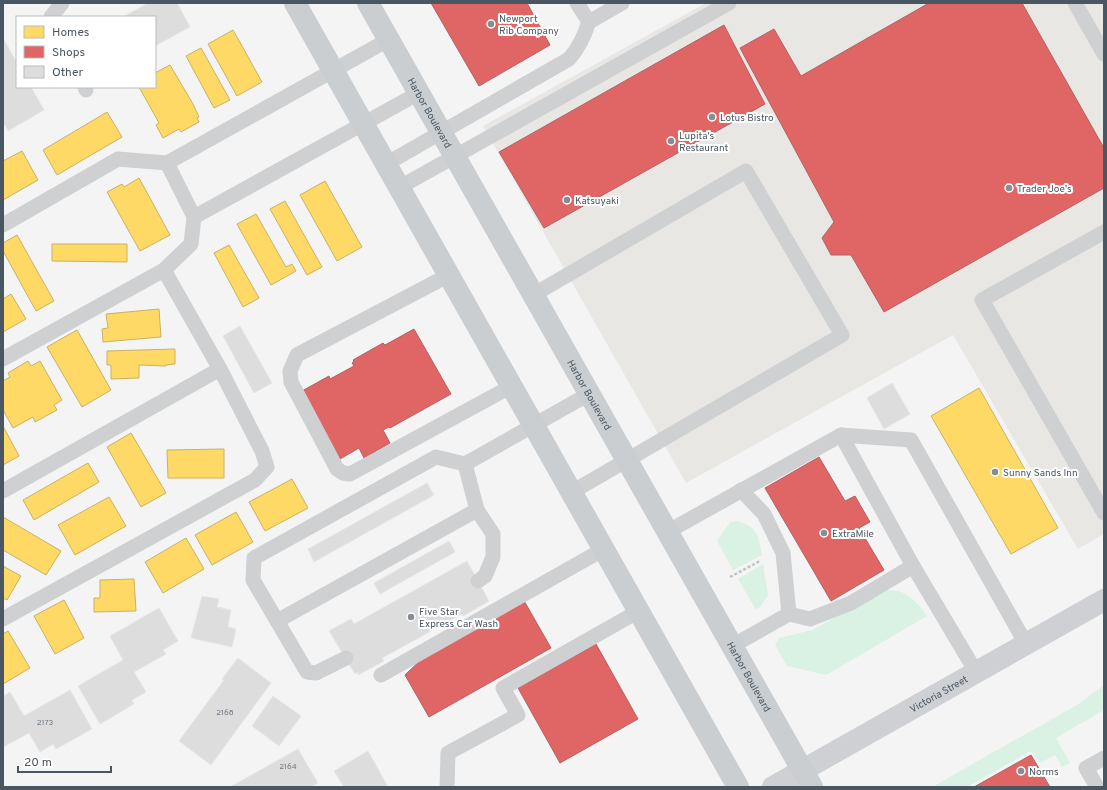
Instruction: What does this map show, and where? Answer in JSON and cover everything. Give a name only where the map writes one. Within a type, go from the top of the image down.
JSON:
[{"type":"main road","points":[[295,3],[738,787]]},
{"type":"main road","name":"Harbor Boulevard","points":[[368,3],[807,779]]},
{"type":"main road","name":"Victoria Street","points":[[773,787],[807,779],[976,672],[1104,600]]},
{"type":"lane","points":[[52,16],[62,3]]},
{"type":"lane","points":[[578,3],[589,22]]},
{"type":"lane","points":[[386,164],[569,59],[581,44],[589,22],[622,3]]},
{"type":"lane","points":[[400,187],[730,3]]},
{"type":"lane","points":[[1075,3],[1104,54]]},
{"type":"lane","points":[[3,225],[118,159],[167,163],[388,40]]},
{"type":"lane","points":[[194,217],[418,93]]},
{"type":"lane","points":[[3,359],[164,270],[191,244],[194,217],[167,163]]},
{"type":"lane","points":[[533,295],[746,171],[842,335],[572,492]]},
{"type":"lane","points":[[1102,506],[982,300],[1104,232]]},
{"type":"lane","points":[[3,620],[255,480],[267,467],[262,451],[220,369],[164,270]]},
{"type":"lane","points":[[449,275],[297,355],[290,371],[291,382],[337,469],[343,474],[350,474],[512,386]]},
{"type":"lane","points":[[3,491],[220,369]]},
{"type":"lane","points":[[346,658],[316,673],[307,672],[253,580],[254,558],[436,457],[465,464],[589,394]]},
{"type":"lane","points":[[841,435],[913,566],[976,672]]},
{"type":"lane","points":[[667,532],[841,435],[911,440],[1026,644]]},
{"type":"lane","points":[[465,464],[477,510],[493,534],[493,557],[485,576],[478,581]]},
{"type":"lane","points":[[741,490],[764,514],[783,553],[789,614]]},
{"type":"lane","points":[[277,621],[477,510]]},
{"type":"lane","points":[[380,674],[604,549]]},
{"type":"lane","points":[[732,646],[789,614],[810,619],[850,603],[913,566]]},
{"type":"lane","points":[[447,787],[448,753],[518,715],[503,688],[639,611]]},
{"type":"lane","points":[[1097,787],[1086,768],[1104,758]]},
{"type":"path","points":[[730,577],[765,557]]},
{"type":"shaded area","points":[[706,3],[1104,3],[1104,534],[1078,549],[953,335],[686,483],[483,126]]},
{"type":"green space","points":[[737,521],[749,526],[756,533],[762,555],[733,570],[717,541],[730,522]]},
{"type":"green space","points":[[763,564],[768,595],[760,607],[756,610],[738,579]]},
{"type":"green space","points":[[886,590],[897,591],[907,595],[918,604],[927,616],[826,675],[787,666],[775,645],[779,638],[812,630]]},
{"type":"green space","points":[[1104,685],[1104,710],[1056,738],[1070,763],[1062,767],[1055,755],[1040,763],[1031,751],[967,787],[932,787],[1077,705]]},
{"type":"building: Homes","points":[[233,30],[262,82],[237,96],[208,44]]},
{"type":"building: Homes","points":[[201,48],[230,100],[214,108],[186,56]]},
{"type":"building: Homes","points":[[170,65],[199,117],[197,118],[199,122],[181,132],[179,129],[163,138],[156,125],[159,123],[140,88],[156,88],[156,72]]},
{"type":"building: Homes","points":[[107,112],[122,137],[57,175],[43,150]]},
{"type":"building: Homes","points":[[22,151],[38,180],[3,200],[3,161]]},
{"type":"building: Homes","points":[[139,178],[170,235],[140,251],[107,192],[122,184],[124,187]]},
{"type":"building: Homes","points":[[325,181],[362,247],[337,261],[300,195]]},
{"type":"building: Homes","points":[[285,201],[322,267],[307,275],[270,209]]},
{"type":"building: Homes","points":[[256,214],[286,267],[292,264],[296,271],[271,285],[237,224]]},
{"type":"building: Homes","points":[[17,235],[54,301],[36,311],[3,251],[3,243]]},
{"type":"building: Homes","points":[[52,244],[127,244],[127,262],[52,261]]},
{"type":"building: Homes","points":[[229,245],[259,298],[243,307],[214,253]]},
{"type":"building: Homes","points":[[11,294],[26,319],[3,332],[3,299]]},
{"type":"building: Homes","points":[[159,309],[161,337],[103,342],[102,329],[108,328],[106,314]]},
{"type":"building: Homes","points":[[77,330],[111,390],[82,407],[47,347]]},
{"type":"building: Homes","points":[[175,349],[175,364],[166,366],[139,365],[139,378],[111,379],[111,365],[107,365],[107,351]]},
{"type":"building: Homes","points":[[28,361],[31,366],[40,361],[62,400],[54,405],[57,410],[35,422],[33,417],[13,428],[3,410],[3,381],[10,377],[8,373]]},
{"type":"building: Homes","name":"Sunny Sands Inn","points":[[979,388],[1058,528],[1011,554],[931,416]]},
{"type":"building: Homes","points":[[3,426],[19,456],[3,465]]},
{"type":"building: Homes","points":[[131,433],[166,493],[141,507],[107,447]]},
{"type":"building: Homes","points":[[224,449],[224,478],[168,478],[167,450]]},
{"type":"building: Homes","points":[[88,463],[99,482],[34,520],[23,500]]},
{"type":"building: Homes","points":[[292,479],[308,508],[265,531],[249,502]]},
{"type":"building: Homes","points":[[109,497],[126,526],[75,555],[58,525]]},
{"type":"building: Homes","points":[[236,512],[253,542],[212,565],[195,535]]},
{"type":"building: Homes","points":[[3,517],[61,551],[46,575],[3,550]]},
{"type":"building: Homes","points":[[186,538],[204,569],[163,593],[145,562]]},
{"type":"building: Homes","points":[[3,566],[21,576],[7,600],[3,598]]},
{"type":"building: Homes","points":[[134,579],[136,611],[94,612],[94,598],[100,598],[100,580]]},
{"type":"building: Homes","points":[[64,600],[84,638],[55,654],[34,616]]},
{"type":"building: Homes","points":[[8,631],[30,668],[3,684],[3,634]]},
{"type":"building: Shops","name":"Newport Rib Company","points":[[431,3],[527,3],[550,45],[479,86]]},
{"type":"building: Shops","points":[[929,3],[1022,3],[1104,148],[1104,188],[884,312],[851,255],[831,255],[822,238],[834,222],[740,48],[774,29],[801,76]]},
{"type":"building: Shops","points":[[724,25],[765,104],[544,228],[499,152]]},
{"type":"building: Shops","points":[[414,329],[451,394],[390,428],[389,427],[383,430],[390,443],[364,458],[359,448],[340,459],[302,391],[329,376],[330,379],[354,366],[352,363],[354,361],[353,360],[383,343],[385,345]]},
{"type":"building: Shops","points":[[819,457],[845,501],[855,496],[870,522],[859,528],[884,570],[831,601],[765,488]]},
{"type":"building: Shops","points":[[523,599],[551,648],[429,717],[405,675],[428,653]]},
{"type":"building: Shops","points":[[596,644],[638,719],[560,763],[518,688]]},
{"type":"building: Shops","name":"Norms","points":[[1031,755],[1050,787],[974,787]]},
{"type":"building: Other","points":[[148,3],[177,3],[190,27],[156,45],[156,16],[125,16]]},
{"type":"building: Other","points":[[3,38],[16,61],[16,88],[32,88],[44,110],[8,131],[3,122]]},
{"type":"building: Other","points":[[240,326],[272,383],[254,393],[223,336]]},
{"type":"building: Other","points":[[892,383],[910,414],[884,429],[867,398]]},
{"type":"building: Other","points":[[427,483],[434,495],[314,562],[308,549]]},
{"type":"building: Other","points":[[449,541],[455,552],[380,594],[374,583]]},
{"type":"building: Other","name":"Five Star Express Car Wash","points":[[467,561],[489,601],[463,616],[462,614],[382,658],[384,661],[358,675],[357,672],[355,674],[329,631],[351,619],[354,624]]},
{"type":"building: Other","points":[[202,596],[219,599],[217,607],[231,610],[228,627],[236,629],[232,647],[191,638]]},
{"type":"building: Other","points":[[159,608],[178,641],[163,650],[166,654],[134,672],[146,692],[132,700],[134,704],[100,724],[78,686],[123,660],[110,636]]},
{"type":"building: Other","points":[[238,658],[271,683],[211,765],[179,741],[224,680],[222,679]]},
{"type":"building: Other","points":[[70,690],[92,729],[56,749],[53,744],[40,752],[29,733],[3,747],[3,696],[10,692],[24,716]]},
{"type":"building: Other","points":[[273,696],[301,716],[279,746],[252,726]]},
{"type":"building: Other","points":[[298,749],[318,783],[311,787],[230,787]]},
{"type":"building: Other","points":[[368,751],[388,787],[344,787],[334,771]]},
{"type":"place","name":"Newport Rib Company","points":[[491,24]]},
{"type":"place","name":"Lotus Bistro","points":[[712,117]]},
{"type":"place","name":"Lupita's Restaurant","points":[[671,141]]},
{"type":"place","name":"Trader Joe's","points":[[1009,188]]},
{"type":"place","name":"Katsuyaki","points":[[567,200]]},
{"type":"place","name":"Sunny Sands Inn","points":[[995,472]]},
{"type":"place","name":"ExtraMile","points":[[824,533]]},
{"type":"place","name":"Five Star Express Car Wash","points":[[411,617]]},
{"type":"place","name":"Norms","points":[[1021,771]]}]
